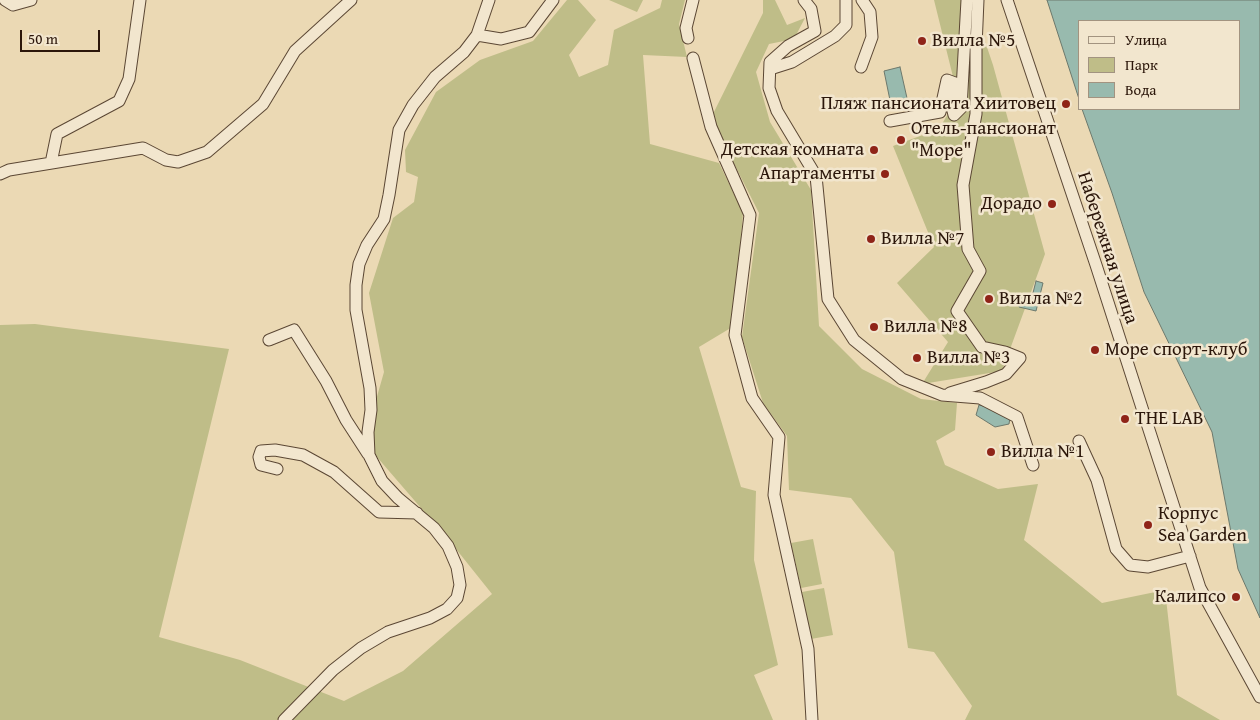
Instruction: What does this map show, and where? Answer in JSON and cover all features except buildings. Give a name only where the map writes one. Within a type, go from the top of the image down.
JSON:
[{"type":"street","points":[[4,0],[13,5],[31,0]]},
{"type":"street","points":[[52,163],[57,134],[119,100],[129,79],[140,0]]},
{"type":"street","points":[[0,174],[9,170],[143,148],[166,160],[178,162],[207,152],[263,104],[295,51],[351,0]]},
{"type":"street","points":[[369,455],[370,388],[356,310],[358,264],[367,245],[384,219],[399,130],[412,105],[435,77],[464,52],[477,35],[489,0]]},
{"type":"street","points":[[477,35],[501,39],[529,32],[553,0]]},
{"type":"street","points":[[688,38],[686,28],[693,0]]},
{"type":"street","points":[[804,0],[811,9],[815,31],[788,46],[770,62],[770,88],[777,111],[816,176],[828,299],[854,340],[902,379],[942,395],[980,398],[1017,417],[1033,465]]},
{"type":"street","points":[[770,69],[792,62],[835,36],[846,25],[846,0]]},
{"type":"street","points":[[861,67],[872,37],[870,12],[862,0]]},
{"type":"street","points":[[890,121],[940,112],[947,80],[954,82],[952,107],[954,115],[961,108],[967,0]]},
{"type":"street","points":[[942,395],[1006,374],[1020,358],[1005,352],[982,347],[957,311],[980,271],[968,249],[963,186],[976,114],[978,0]]},
{"type":"street","name":"Набережная улица","points":[[1007,0],[1200,588],[1260,697]]},
{"type":"street","points":[[693,58],[710,128],[750,215],[735,335],[752,398],[779,437],[774,495],[808,649],[812,720]]},
{"type":"street","points":[[269,340],[294,330],[326,381],[346,420],[369,455],[382,481],[434,528],[448,546],[457,567],[460,585],[457,598],[447,609],[430,618],[388,632],[361,648],[333,670],[284,720]]},
{"type":"street","points":[[1079,441],[1097,480],[1116,549],[1130,565],[1148,567],[1190,556]]},
{"type":"street","points":[[277,469],[261,465],[259,457],[262,451],[274,450],[303,455],[334,472],[379,512],[417,513]]},
{"type":"green space","points":[[567,0],[578,0],[596,20],[569,55],[579,77],[608,65],[614,30],[660,8],[662,0],[685,0],[679,24],[687,57],[643,55],[650,144],[719,163],[743,213],[734,326],[699,347],[741,487],[756,491],[754,560],[778,665],[754,675],[773,720],[0,720],[0,325],[35,324],[229,349],[159,637],[240,660],[344,701],[403,671],[492,594],[452,544],[364,442],[384,372],[369,293],[393,218],[414,202],[418,177],[406,172],[405,150],[436,92],[480,60],[533,41]]},
{"type":"green space","points":[[609,0],[643,0],[637,12]]},
{"type":"green space","points":[[763,0],[775,0],[787,25],[805,18],[794,39],[769,44],[756,72],[770,122],[811,190],[819,326],[862,369],[921,399],[957,403],[955,430],[936,441],[945,465],[998,489],[1038,484],[1024,540],[1102,603],[1165,590],[1177,695],[1220,720],[965,720],[972,706],[934,652],[908,648],[894,552],[851,498],[789,490],[787,436],[763,403],[742,337],[759,213],[711,118],[763,13]]},
{"type":"green space","points":[[934,0],[971,0],[993,65],[1045,254],[1002,371],[922,384],[948,342],[897,283],[934,247],[893,146],[939,129],[958,97]]},
{"type":"green space","points":[[813,539],[822,584],[801,588],[791,543]]},
{"type":"green space","points":[[824,588],[833,635],[811,639],[802,592]]},
{"type":"water","points":[[1047,0],[1260,0],[1260,618],[1238,569],[1212,432],[1144,292],[1082,110],[1240,110],[1240,20],[1078,20],[1078,96]]},
{"type":"water","points":[[900,67],[909,107],[892,110],[884,71]]},
{"type":"water","points":[[1036,281],[1043,283],[1036,311],[1019,307],[1022,295],[1032,297]]},
{"type":"water","points":[[979,405],[1005,411],[1010,418],[1009,424],[995,427],[976,415]]},
{"type":"place","name":"Вилла №5","points":[[922,41]]},
{"type":"place","name":"Пляж пансионата Хиитовец","points":[[1066,104]]},
{"type":"place","name":"Отель-пансионат \"Море\"","points":[[901,140]]},
{"type":"place","name":"Детская комната","points":[[874,150]]},
{"type":"place","name":"Апартаменты","points":[[885,174]]},
{"type":"place","name":"Дорадо","points":[[1052,204]]},
{"type":"place","name":"Вилла №7","points":[[871,239]]},
{"type":"place","name":"Вилла №2","points":[[989,299]]},
{"type":"place","name":"Вилла №8","points":[[874,327]]},
{"type":"place","name":"Море спорт-клуб","points":[[1095,350]]},
{"type":"place","name":"Вилла №3","points":[[917,358]]},
{"type":"place","name":"THE LAB","points":[[1125,419]]},
{"type":"place","name":"Вилла №1","points":[[991,452]]},
{"type":"place","name":"Корпус Sea Garden","points":[[1148,525]]},
{"type":"place","name":"Калипсо","points":[[1236,597]]}]
